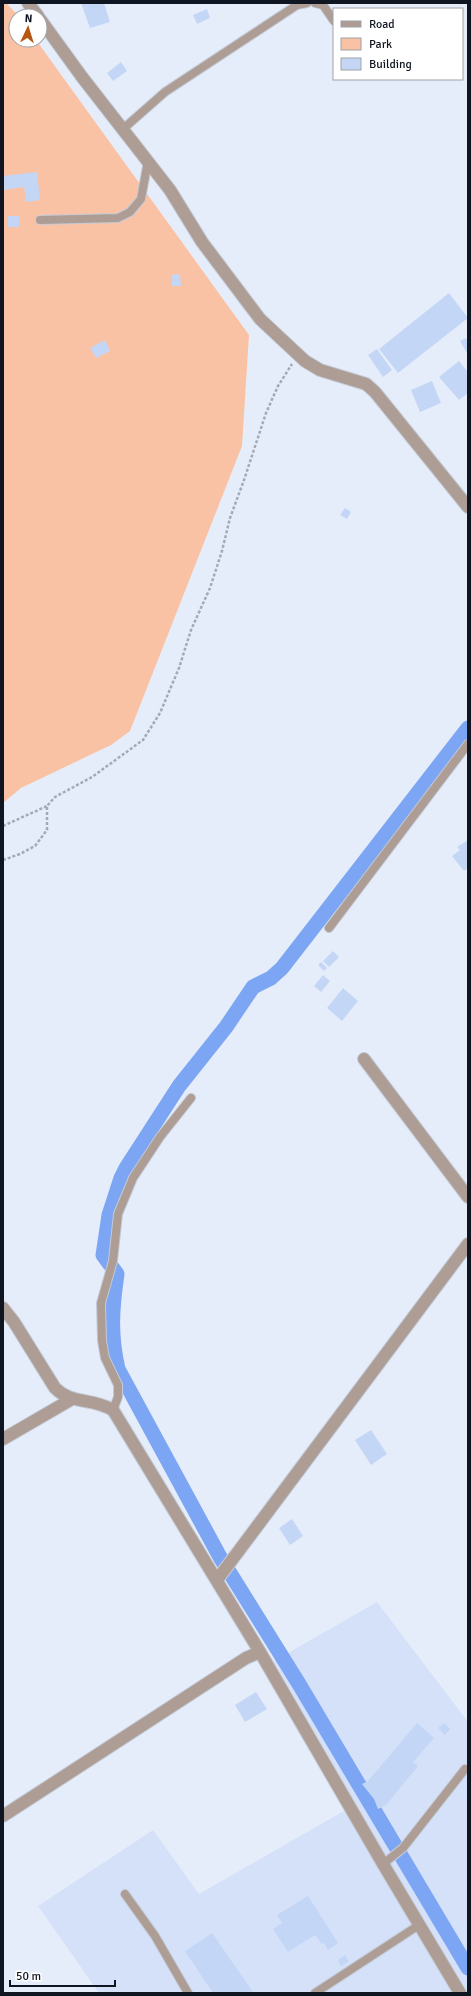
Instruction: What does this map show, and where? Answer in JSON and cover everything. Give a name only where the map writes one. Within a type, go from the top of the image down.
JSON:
[{"type":"street","points":[[48,30],[170,190],[202,242],[260,319],[298,354],[320,370],[340,377],[354,379],[366,384],[375,392],[468,507]]},
{"type":"street","points":[[364,1059],[468,1197]]},
{"type":"street","points":[[217,1580],[468,1244]]},
{"type":"street","points":[[3,1308],[14,1322],[55,1388],[61,1395],[72,1400],[95,1402],[113,1410],[260,1652],[460,1993]]},
{"type":"street","points":[[3,1439],[72,1400]]},
{"type":"street","points":[[3,1816],[246,1658],[260,1652]]},
{"type":"lane","points":[[123,129],[165,92],[297,5],[307,3]]},
{"type":"lane","points":[[315,3],[323,5],[333,20]]},
{"type":"lane","points":[[40,220],[118,218],[130,212],[141,199],[148,161]]},
{"type":"lane","points":[[329,928],[468,744]]},
{"type":"lane","points":[[113,1410],[118,1397],[118,1385],[105,1358],[102,1341],[101,1303],[113,1261],[118,1214],[133,1178],[160,1136],[191,1098]]},
{"type":"lane","points":[[383,1864],[394,1857],[403,1848],[465,1769]]},
{"type":"lane","points":[[124,1894],[155,1936],[188,1993]]},
{"type":"lane","points":[[314,1993],[419,1925]]},
{"type":"path","points":[[3,826],[47,806],[55,797],[92,777],[143,740],[160,713],[179,668],[191,630],[204,604],[222,551],[230,518],[266,413],[286,370],[298,354]]},
{"type":"path","points":[[3,860],[20,854],[35,846],[47,830],[47,806]]},
{"type":"shaded area","points":[[377,1602],[468,1722],[468,1993],[99,1993],[38,1906],[153,1830],[199,1894],[356,1804],[274,1661]]},
{"type":"green space","points":[[3,3],[6,3],[11,8],[8,8],[8,48],[42,48],[249,335],[242,446],[130,731],[111,745],[21,788],[3,803]]},
{"type":"building","points":[[81,3],[104,3],[110,22],[90,28]]},
{"type":"building","points":[[207,9],[210,18],[197,24],[193,15]]},
{"type":"building","points":[[121,62],[127,71],[113,81],[107,73]]},
{"type":"building","points":[[37,172],[40,200],[26,202],[24,187],[3,190],[3,176]]},
{"type":"building","points":[[8,216],[19,216],[19,227],[8,227]]},
{"type":"building","points":[[180,274],[181,286],[172,286],[172,275]]},
{"type":"building","points":[[449,293],[468,318],[398,373],[379,349]]},
{"type":"building","points":[[466,338],[468,342],[468,355],[460,341]]},
{"type":"building","points":[[105,340],[110,351],[96,358],[90,348]]},
{"type":"building","points":[[377,349],[392,370],[383,377],[368,355]]},
{"type":"building","points":[[459,361],[468,372],[468,393],[459,400],[439,377]]},
{"type":"building","points":[[432,381],[441,403],[420,412],[411,390]]},
{"type":"building","points":[[345,508],[351,512],[347,519],[340,515]]},
{"type":"building","points":[[468,840],[468,868],[464,871],[452,856],[460,850],[457,847]]},
{"type":"building","points":[[333,951],[339,957],[329,967],[323,961]]},
{"type":"building","points":[[321,962],[327,968],[324,971],[318,965]]},
{"type":"building","points":[[323,975],[330,981],[321,992],[314,986]]},
{"type":"building","points":[[343,988],[358,1001],[342,1021],[327,1008]]},
{"type":"building","points":[[371,1430],[387,1454],[371,1465],[355,1440]]},
{"type":"building","points":[[292,1519],[303,1536],[290,1545],[279,1528]]},
{"type":"building","points":[[256,1692],[267,1709],[245,1722],[235,1705]]},
{"type":"building","points":[[417,1723],[434,1738],[413,1762],[418,1766],[386,1805],[378,1809],[374,1799],[362,1784],[368,1781]]},
{"type":"building","points":[[444,1723],[450,1729],[445,1735],[438,1728]]},
{"type":"building","points":[[308,1896],[338,1943],[328,1950],[324,1943],[322,1944],[315,1935],[288,1952],[273,1929],[282,1923],[277,1915]]},
{"type":"building","points":[[212,1933],[253,1992],[213,1993],[185,1951]]},
{"type":"building","points":[[345,1955],[349,1961],[341,1966],[338,1960]]},
{"type":"waterway","points":[[468,728],[282,968],[271,978],[253,987],[226,1027],[179,1086],[121,1178],[109,1215],[103,1255],[117,1274],[114,1298],[113,1333],[115,1357],[118,1369],[220,1557],[299,1684],[468,1968]]}]
